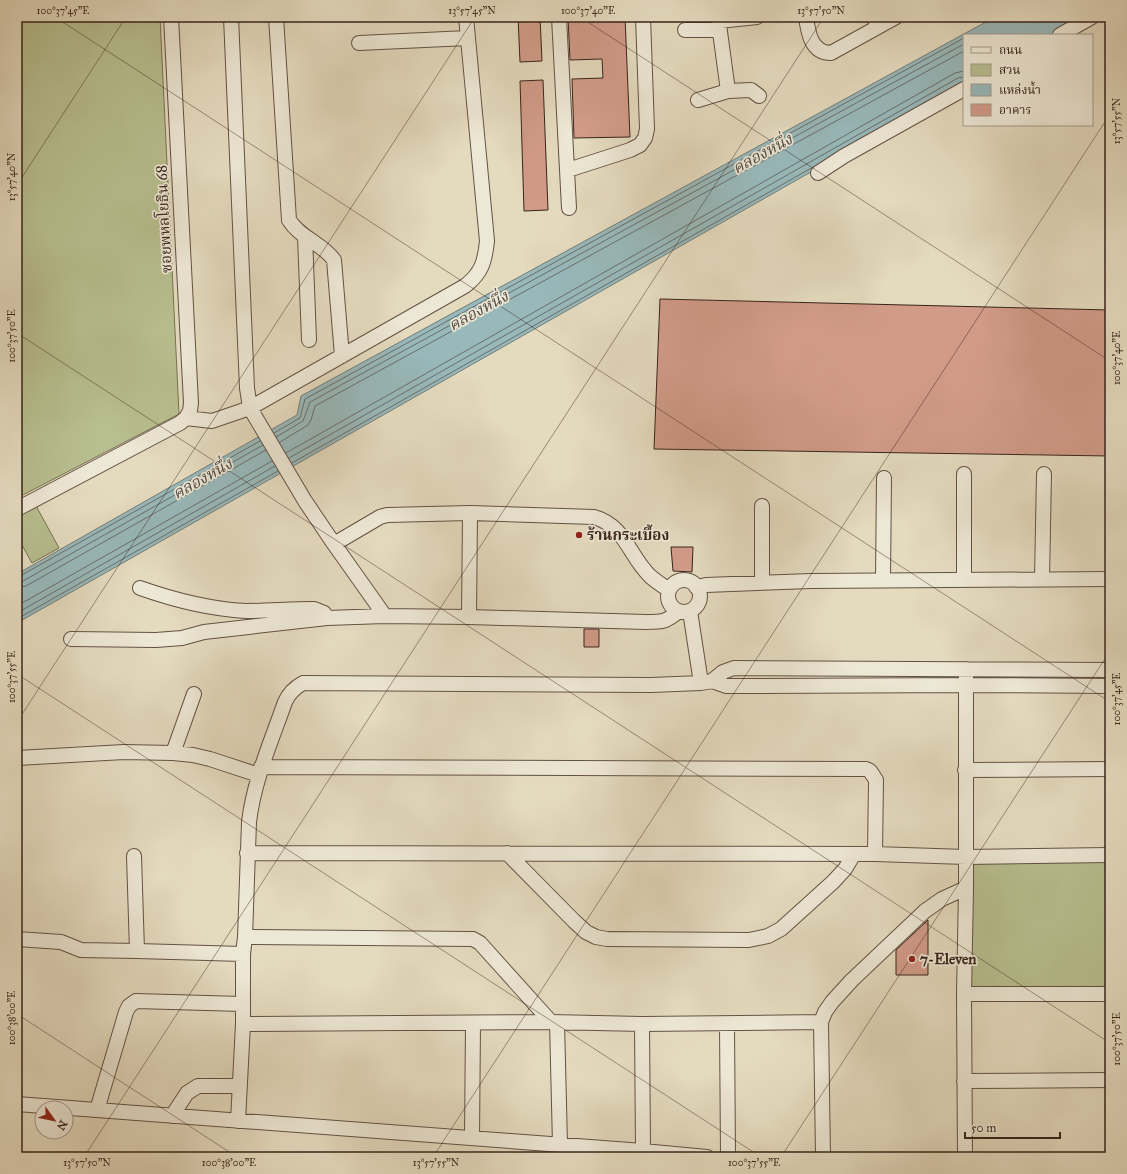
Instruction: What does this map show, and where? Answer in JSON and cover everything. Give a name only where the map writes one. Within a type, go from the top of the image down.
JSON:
[{"type":"street","name":"ซอยพหลโยธิน 68","points":[[171,17],[191,403],[190,410],[186,418]]},
{"type":"street","points":[[231,17],[247,388],[253,412],[305,501],[385,616]]},
{"type":"street","points":[[276,17],[289,220],[292,226],[323,248],[334,260],[342,356]]},
{"type":"street","points":[[17,509],[180,423],[186,418],[212,421],[229,416],[253,412],[342,356],[465,286],[475,278],[481,269],[485,258],[487,241],[466,17]]},
{"type":"street","points":[[559,17],[569,208]]},
{"type":"street","points":[[568,170],[630,150],[640,145],[646,138],[647,129],[643,17]]},
{"type":"street","points":[[685,30],[757,17]]},
{"type":"street","points":[[806,17],[807,31],[810,38],[814,44],[827,53],[831,53],[892,20]]},
{"type":"street","points":[[872,17],[892,20]]},
{"type":"street","points":[[1062,34],[1092,17]]},
{"type":"street","points":[[719,23],[728,91]]},
{"type":"street","points":[[359,43],[468,38]]},
{"type":"street","points":[[698,100],[728,91],[751,90],[759,96]]},
{"type":"street","points":[[818,173],[844,156],[963,90]]},
{"type":"street","points":[[305,236],[309,340]]},
{"type":"street","points":[[964,474],[964,579]]},
{"type":"street","points":[[1042,579],[1044,474]]},
{"type":"street","points":[[883,580],[884,478]]},
{"type":"street","points":[[762,506],[762,582]]},
{"type":"street","points":[[334,544],[380,517],[387,515],[470,513],[594,517],[613,526],[651,577],[669,590]]},
{"type":"street","points":[[469,617],[470,513]]},
{"type":"street","points":[[696,587],[706,585],[762,582],[1110,578]]},
{"type":"street","points":[[71,639],[156,640],[182,638],[204,632],[327,618],[385,616],[646,622],[668,620],[684,611],[697,605],[699,600],[696,587],[689,582],[680,581],[672,586],[668,595],[671,605],[684,611],[706,682]]},
{"type":"street","points":[[140,588],[177,601],[197,605],[246,611],[314,609],[324,613],[327,618]]},
{"type":"street","points":[[706,682],[723,672],[734,668],[1110,670]]},
{"type":"street","points":[[965,1157],[964,994],[966,888],[966,669]]},
{"type":"street","points":[[238,1121],[243,1024],[243,954],[245,937],[247,854],[251,805],[260,771],[289,694],[296,687],[303,684],[651,685],[706,682],[726,686],[1110,686]]},
{"type":"street","points":[[173,753],[194,694]]},
{"type":"street","points":[[17,758],[124,752],[173,753],[193,755],[260,771],[866,769],[870,771],[876,780],[876,854]]},
{"type":"street","points":[[965,770],[1110,769]]},
{"type":"street","points":[[247,854],[507,853],[876,854],[966,856],[1110,855]]},
{"type":"street","points":[[507,853],[574,921],[586,932],[596,937],[607,939],[741,940],[758,939],[768,936],[781,929],[833,882],[845,869],[854,854]]},
{"type":"street","points":[[134,856],[137,951]]},
{"type":"street","points":[[823,1157],[821,1022],[825,1012],[852,980],[919,916],[942,899],[966,888]]},
{"type":"street","points":[[245,937],[474,939],[480,943],[554,1022],[560,1145]]},
{"type":"street","points":[[17,939],[61,942],[81,950],[243,954]]},
{"type":"street","points":[[964,994],[1110,994]]},
{"type":"street","points":[[97,1110],[126,1012],[132,1003],[136,1001],[242,1004]]},
{"type":"street","points":[[243,1024],[554,1022],[727,1024],[821,1022]]},
{"type":"street","points":[[472,1138],[473,1023]]},
{"type":"street","points":[[642,1024],[642,1151]]},
{"type":"street","points":[[727,1024],[728,1157]]},
{"type":"street","points":[[964,1081],[1110,1080]]},
{"type":"street","points":[[172,1116],[187,1093],[198,1086],[240,1086]]},
{"type":"street","points":[[17,1104],[707,1157]]},
{"type":"green space","points":[[17,17],[160,17],[179,414],[17,498]]},
{"type":"green space","points":[[35,504],[59,548],[32,563],[17,536],[17,514]]},
{"type":"green space","points":[[1110,852],[1110,992],[969,991],[968,855]]},
{"type":"water","points":[[995,17],[1084,17],[1055,34],[964,34]]},
{"type":"water","name":"คลองหนึ่ง","points":[[963,34],[963,86],[17,623],[17,574],[297,415],[301,396]]},
{"type":"building","points":[[518,17],[540,17],[542,61],[520,62]]},
{"type":"building","points":[[568,17],[625,17],[630,137],[574,138],[572,79],[603,78],[602,59],[570,60]]},
{"type":"building","points":[[543,80],[548,210],[524,211],[520,81]]},
{"type":"building","points":[[660,299],[1110,310],[1110,456],[654,449]]},
{"type":"building","points":[[671,547],[693,547],[692,572],[673,571]]},
{"type":"building","points":[[584,629],[599,629],[599,647],[584,647]]},
{"type":"building","name":"7-Eleven","points":[[928,920],[928,975],[896,975],[896,950]]},
{"type":"place","name":"ร้านกระเบื้อง","points":[[579,535]]},
{"type":"place","name":"7-Eleven","points":[[912,959]]}]
